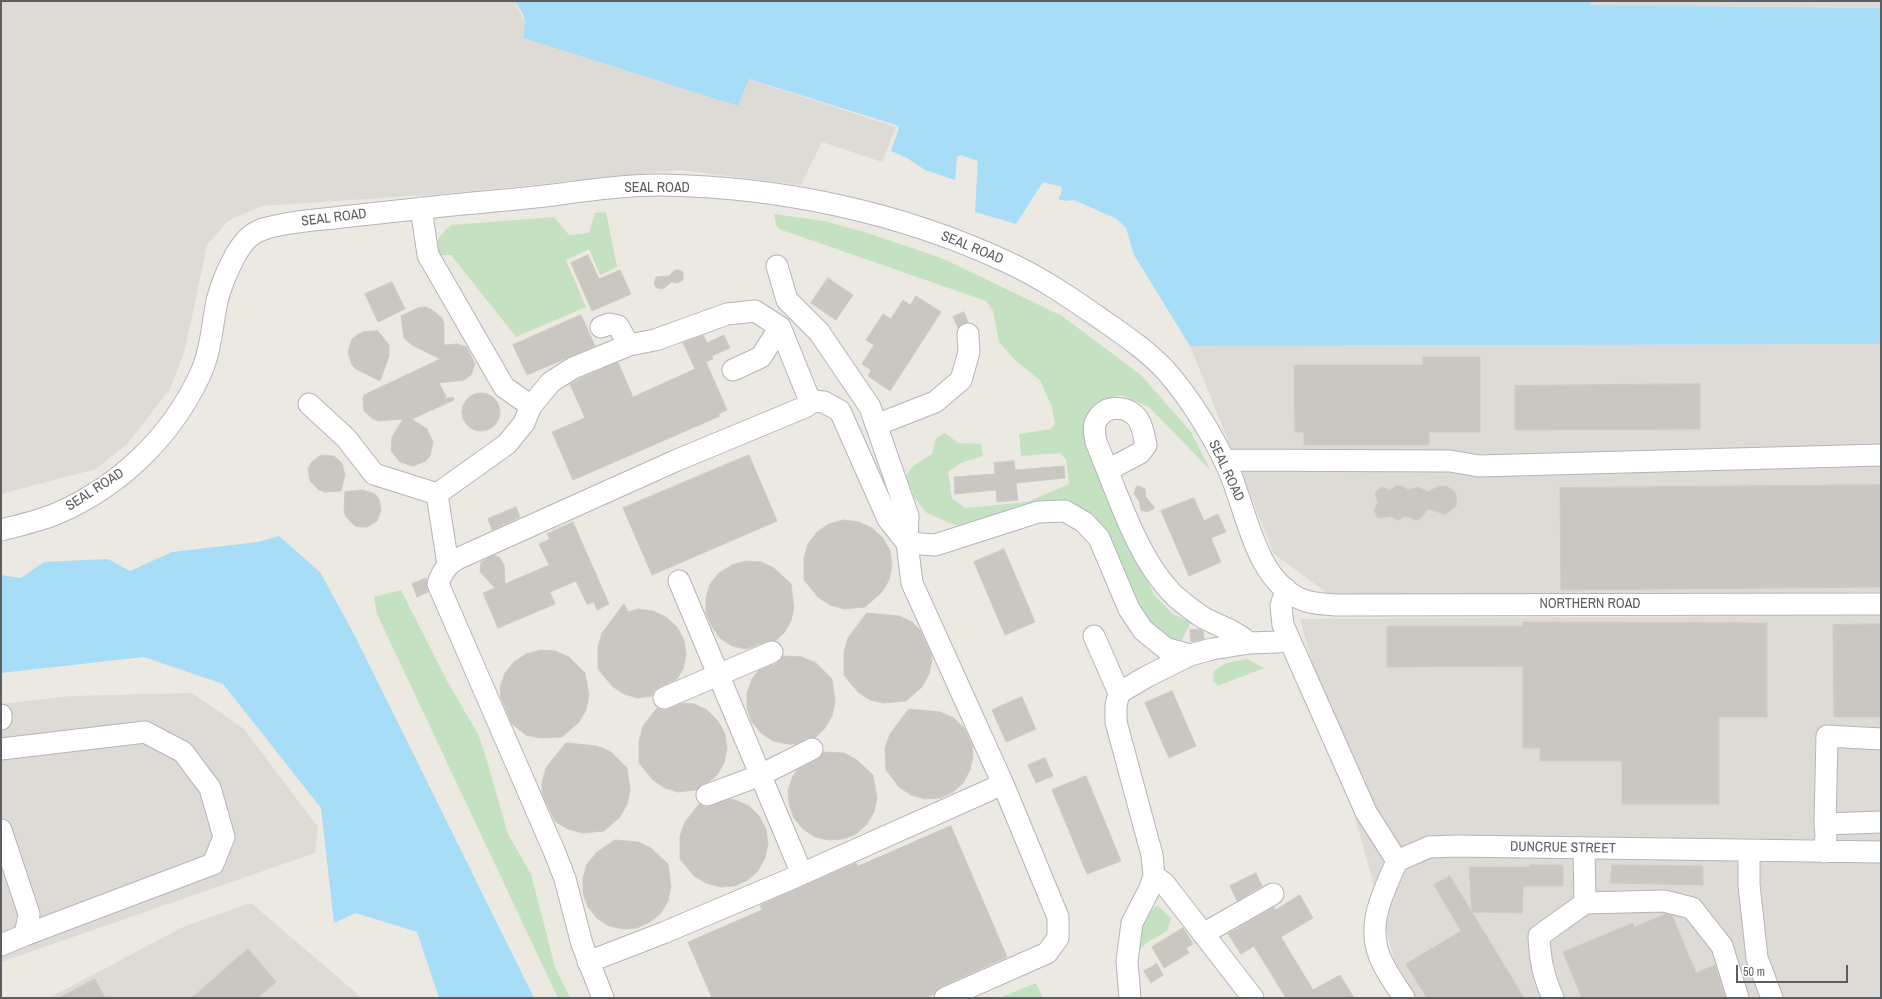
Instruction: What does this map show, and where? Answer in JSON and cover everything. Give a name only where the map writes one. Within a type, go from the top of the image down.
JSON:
[{"type":"street","name":"SEAL ROAD","points":[[1,530],[54,515],[86,499],[117,479],[148,452],[188,398],[202,371],[210,344],[218,297],[226,272],[243,242],[253,232],[269,227],[421,208],[601,189],[660,185],[760,192],[835,205],[897,221],[962,243],[1011,263],[1067,296],[1144,349],[1167,372],[1184,394],[1224,460],[1245,514],[1256,548],[1268,570],[1293,594]]},
{"type":"street","points":[[421,208],[428,255],[504,387],[531,406]]},
{"type":"street","points":[[777,266],[787,300],[819,332],[870,407],[908,516],[906,543],[912,583],[1003,784],[1058,917],[1058,938],[1047,953],[945,998]]},
{"type":"street","points":[[437,494],[507,444],[524,423],[531,406],[551,382],[573,368],[629,345],[655,340],[727,314],[755,311],[780,327],[808,396],[814,401],[824,402],[840,411],[888,519],[906,543],[935,545],[1038,512],[1065,512],[1084,522],[1099,538],[1130,609],[1143,630],[1165,648],[1190,655]]},
{"type":"street","points":[[600,327],[609,324],[618,326],[629,345]]},
{"type":"street","points":[[734,370],[760,357],[780,327]]},
{"type":"street","points":[[876,424],[934,402],[961,380],[969,352],[968,334]]},
{"type":"street","points":[[603,998],[588,962],[565,879],[555,853],[438,584],[440,577],[448,565],[457,559],[675,461],[805,408],[814,401]]},
{"type":"street","points":[[309,404],[346,438],[374,474],[437,494]]},
{"type":"street","points":[[1224,460],[1450,461],[1479,466],[1881,455]]},
{"type":"street","points":[[1108,470],[1140,547],[1154,572],[1175,596],[1203,618],[1242,637],[1249,643]]},
{"type":"street","points":[[437,494],[448,565]]},
{"type":"street","points":[[679,581],[802,874]]},
{"type":"street","points":[[1293,594],[1281,606],[1284,625],[1366,812],[1397,861],[1374,920],[1374,941],[1382,963],[1404,998]]},
{"type":"street","name":"NORTHERN ROAD","points":[[1293,594],[1316,603],[1336,605],[1881,604]]},
{"type":"street","points":[[1094,636],[1119,693],[1116,705],[1116,722],[1152,855],[1154,876],[1150,888],[1132,923],[1127,961],[1130,998]]},
{"type":"street","points":[[1119,693],[1146,677],[1190,655],[1212,648],[1249,643],[1278,642],[1290,639]]},
{"type":"street","points":[[1146,677],[1165,648]]},
{"type":"street","points":[[664,698],[772,652]]},
{"type":"street","points":[[1,749],[146,732],[183,752],[210,788],[224,837],[213,864],[1,945]]},
{"type":"street","points":[[1824,852],[1826,836],[1827,736],[1881,740]]},
{"type":"street","points":[[707,795],[761,775],[812,749]]},
{"type":"street","points":[[588,962],[663,933],[802,874],[1003,784]]},
{"type":"street","points":[[1825,824],[1881,822]]},
{"type":"street","points":[[1,830],[29,914],[25,935]]},
{"type":"street","name":"DUNCRUE STREET","points":[[1397,861],[1429,847],[1881,852]]},
{"type":"street","points":[[1584,848],[1585,903]]},
{"type":"street","points":[[1749,851],[1749,885],[1757,958],[1772,998]]},
{"type":"street","points":[[1154,876],[1164,883],[1253,998]]},
{"type":"street","points":[[1203,934],[1273,894]]},
{"type":"street","points":[[1553,998],[1541,964],[1540,936],[1585,903],[1664,901],[1692,908],[1722,946],[1738,998]]},
{"type":"shaded area","points":[[1,1],[514,1],[526,25],[523,38],[738,106],[748,79],[896,127],[882,162],[822,142],[801,185],[680,170],[441,194],[262,206],[228,221],[207,245],[185,350],[170,389],[128,443],[96,469],[1,494]]},
{"type":"shaded area","points":[[1590,1],[1881,1],[1881,8],[1590,5]]},
{"type":"shaded area","points":[[1881,344],[1881,592],[1334,598],[1274,554],[1190,346]]},
{"type":"shaded area","points":[[1881,615],[1881,998],[1416,998],[1395,962],[1300,619]]},
{"type":"shaded area","points":[[192,693],[244,729],[318,827],[315,853],[1,962],[1,704],[71,696]]},
{"type":"shaded area","points":[[251,903],[362,998],[49,998],[185,926]]},
{"type":"green space","points":[[606,212],[617,267],[600,275],[589,249],[566,260],[586,307],[516,337],[451,255],[440,255],[437,246],[439,238],[451,225],[554,217],[569,235],[589,233],[595,213]]},
{"type":"green space","points":[[774,214],[824,221],[868,233],[944,259],[1062,316],[1141,375],[1191,432],[1211,471],[1149,407],[1121,395],[1099,401],[1084,421],[1087,450],[1154,595],[1173,614],[1191,622],[1179,645],[1158,634],[1066,501],[1045,501],[968,524],[954,525],[927,513],[915,499],[906,476],[913,466],[932,454],[936,438],[945,433],[958,443],[981,444],[983,456],[961,463],[948,472],[952,498],[965,508],[1027,502],[1069,484],[1066,459],[1060,453],[1021,456],[1019,434],[1051,429],[1055,424],[1052,407],[1040,380],[1016,361],[999,342],[993,311],[986,301],[779,229],[776,225]]},
{"type":"green space","points":[[401,590],[447,681],[478,734],[508,834],[531,874],[555,967],[570,998],[558,998],[377,614],[374,597]]},
{"type":"green space","points":[[1247,659],[1264,668],[1218,686],[1213,681],[1214,671],[1226,663]]},
{"type":"green space","points":[[1157,905],[1171,918],[1167,931],[1145,944],[1138,952],[1143,919]]},
{"type":"green space","points":[[1036,983],[1043,998],[999,998]]},
{"type":"water","points":[[514,1],[1590,1],[1590,5],[1881,8],[1881,344],[1190,346],[1134,255],[1126,228],[1117,219],[1074,200],[1066,201],[1058,199],[1061,194],[1062,187],[1043,182],[1016,224],[975,212],[978,161],[960,155],[957,157],[955,180],[925,170],[907,158],[891,151],[899,128],[896,125],[749,79],[738,106],[523,38],[525,27],[524,18],[521,10]]},
{"type":"water","points":[[279,536],[320,572],[356,638],[534,998],[439,998],[417,932],[356,913],[334,923],[321,808],[223,684],[144,657],[1,673],[1,575],[21,578],[44,562],[108,559],[130,571],[172,552],[258,542]]},
{"type":"building","points":[[588,255],[599,279],[620,270],[631,294],[592,311],[571,263]]},
{"type":"building","points":[[675,270],[683,272],[683,280],[677,283],[671,282],[663,289],[657,288],[654,284],[656,277],[669,276]]},
{"type":"building","points":[[828,278],[853,295],[836,320],[811,303]]},
{"type":"building","points":[[392,282],[405,309],[378,322],[365,294]]},
{"type":"building","points":[[916,296],[941,312],[890,391],[868,376],[871,370],[862,364],[874,345],[866,340],[883,314],[891,319],[903,300],[910,305]]},
{"type":"building","points":[[425,307],[431,309],[442,318],[444,324],[444,345],[457,344],[467,347],[475,364],[471,375],[464,380],[439,383],[446,396],[443,399],[453,397],[454,400],[412,419],[427,429],[433,442],[430,456],[426,461],[413,466],[400,462],[391,451],[392,437],[403,419],[379,421],[373,419],[364,411],[363,398],[364,395],[440,359],[412,345],[404,338],[401,316],[418,308]]},
{"type":"building","points":[[964,312],[968,322],[962,324],[958,328],[953,317]]},
{"type":"building","points":[[581,315],[595,346],[527,375],[513,345]]},
{"type":"building","points":[[378,331],[389,345],[389,356],[380,381],[356,369],[352,365],[348,352],[352,339],[357,335],[363,332]]},
{"type":"building","points":[[703,335],[707,343],[724,335],[730,348],[712,356],[713,359],[706,362],[727,410],[718,414],[720,416],[573,480],[552,432],[585,418],[570,384],[618,362],[633,397],[695,369],[683,343]]},
{"type":"building","points":[[1423,357],[1480,357],[1480,432],[1429,432],[1429,445],[1304,445],[1304,432],[1295,432],[1294,365],[1423,365]]},
{"type":"building","points":[[1700,384],[1700,429],[1515,430],[1515,386]]},
{"type":"building","points":[[481,393],[491,396],[497,402],[500,412],[497,422],[491,428],[481,431],[471,428],[465,422],[462,412],[465,402],[471,396]]},
{"type":"building","points":[[321,455],[334,456],[342,463],[345,475],[341,491],[325,492],[319,490],[310,481],[308,469],[311,463]]},
{"type":"building","points":[[749,455],[777,521],[652,575],[623,508]]},
{"type":"building","points":[[1014,461],[1015,470],[1064,466],[1065,478],[1016,483],[1018,500],[997,502],[996,490],[955,494],[954,477],[995,474],[994,463]]},
{"type":"building","points":[[1881,485],[1881,587],[1561,590],[1560,488]]},
{"type":"building","points":[[1139,486],[1145,489],[1146,497],[1155,508],[1147,512],[1141,510],[1139,501],[1134,494],[1136,487]]},
{"type":"building","points":[[1397,486],[1402,486],[1408,490],[1418,487],[1428,492],[1439,486],[1448,487],[1455,492],[1457,501],[1456,506],[1445,514],[1428,509],[1421,518],[1416,520],[1405,516],[1398,520],[1390,516],[1382,518],[1377,517],[1374,510],[1378,502],[1375,494],[1377,490],[1383,487],[1389,490]]},
{"type":"building","points":[[363,490],[375,494],[379,499],[381,510],[377,521],[367,527],[355,526],[346,517],[344,511],[345,492]]},
{"type":"building","points":[[1194,498],[1204,521],[1218,514],[1226,532],[1211,538],[1221,562],[1189,576],[1161,511]]},
{"type":"building","points":[[516,507],[520,517],[492,530],[488,519]]},
{"type":"building","points":[[844,520],[859,522],[872,528],[883,538],[890,551],[892,566],[889,580],[882,592],[865,607],[844,609],[830,605],[818,597],[804,580],[804,558],[808,544],[817,532],[829,524]]},
{"type":"building","points":[[573,522],[609,604],[597,610],[594,602],[587,604],[576,581],[550,592],[555,604],[498,628],[483,593],[495,588],[480,572],[481,562],[494,555],[500,558],[504,565],[505,584],[549,565],[539,544],[550,539],[547,534]]},
{"type":"building","points":[[1004,549],[1035,622],[1005,635],[974,562]]},
{"type":"building","points":[[746,561],[761,562],[774,568],[791,584],[794,607],[791,621],[784,633],[775,641],[768,641],[746,649],[732,646],[720,638],[712,627],[706,613],[706,598],[710,584],[719,573],[732,565]]},
{"type":"building","points":[[426,578],[428,592],[417,597],[412,584]]},
{"type":"building","points":[[624,604],[628,612],[638,609],[653,611],[666,617],[677,627],[684,640],[686,655],[683,669],[677,679],[659,687],[654,691],[652,696],[638,698],[624,694],[612,686],[598,669],[598,647],[602,633]]},
{"type":"building","points":[[867,613],[899,616],[912,622],[920,630],[931,654],[932,660],[929,674],[922,687],[906,701],[884,703],[870,700],[858,692],[844,675],[844,652],[848,638]]},
{"type":"building","points":[[1523,622],[1767,623],[1767,717],[1719,717],[1719,804],[1622,804],[1622,761],[1540,761],[1540,748],[1523,748],[1523,666],[1387,667],[1387,626],[1523,626]]},
{"type":"building","points":[[1881,624],[1881,717],[1834,717],[1833,625]]},
{"type":"building","points":[[1199,629],[1203,631],[1204,639],[1191,642],[1190,630]]},
{"type":"building","points":[[541,650],[555,651],[569,657],[585,673],[589,696],[586,710],[579,722],[562,737],[540,738],[526,735],[512,724],[501,698],[500,687],[505,673],[514,662],[526,654]]},
{"type":"building","points":[[783,656],[802,657],[816,663],[832,679],[835,702],[832,716],[825,728],[815,738],[807,738],[796,744],[773,741],[761,733],[752,722],[747,708],[747,693],[752,679],[758,671],[777,663]]},
{"type":"building","points":[[1172,691],[1196,746],[1169,758],[1145,703]]},
{"type":"building","points":[[1022,697],[1036,729],[1006,742],[992,710]]},
{"type":"building","points":[[682,703],[694,704],[707,710],[718,721],[725,734],[727,749],[724,763],[717,775],[710,781],[702,784],[696,790],[678,792],[665,788],[653,780],[639,763],[639,741],[643,726],[657,708],[663,710],[668,709]]},
{"type":"building","points":[[909,709],[940,712],[954,718],[964,728],[972,744],[973,756],[970,770],[963,783],[953,792],[940,798],[925,799],[911,795],[899,787],[886,770],[885,748],[890,734]]},
{"type":"building","points":[[566,743],[597,746],[611,752],[627,768],[630,790],[627,804],[620,817],[604,831],[582,833],[568,829],[556,822],[542,793],[542,782],[546,768]]},
{"type":"building","points":[[823,752],[844,753],[857,760],[873,775],[877,798],[874,812],[867,824],[856,834],[843,839],[829,840],[815,837],[803,829],[794,818],[789,804],[788,790],[793,776],[797,770],[818,759]]},
{"type":"building","points":[[1045,758],[1053,776],[1036,783],[1028,765]]},
{"type":"building","points":[[1086,776],[1121,861],[1087,874],[1052,790]]},
{"type":"building","points":[[730,799],[749,806],[759,816],[766,829],[768,844],[765,858],[758,871],[748,880],[734,886],[720,887],[706,883],[694,876],[680,859],[680,836],[685,822],[699,804],[705,807]]},
{"type":"building","points":[[951,826],[1007,957],[940,987],[934,994],[925,998],[712,998],[688,942],[762,910],[760,905],[856,863],[858,866]]},
{"type":"building","points":[[615,840],[638,842],[651,848],[668,864],[671,887],[668,901],[661,913],[650,922],[637,928],[623,929],[609,926],[597,918],[588,907],[583,893],[583,878],[587,864],[596,853]]},
{"type":"building","points":[[1530,865],[1563,865],[1563,886],[1523,886],[1522,913],[1472,912],[1469,867],[1530,867]]},
{"type":"building","points":[[1612,865],[1703,866],[1703,885],[1611,883]]},
{"type":"building","points":[[1256,873],[1262,886],[1237,901],[1230,886]]},
{"type":"building","points":[[1450,876],[1524,998],[1427,998],[1406,964],[1461,931],[1434,885]]},
{"type":"building","points":[[1300,895],[1313,918],[1281,937],[1313,990],[1340,975],[1354,998],[1286,998],[1254,946],[1241,954],[1228,934],[1274,907],[1275,910]]},
{"type":"building","points":[[1666,914],[1672,915],[1696,973],[1715,965],[1725,998],[1582,998],[1563,952],[1633,923],[1634,927]]},
{"type":"building","points":[[1183,928],[1193,944],[1186,948],[1189,953],[1164,968],[1152,947]]},
{"type":"building","points":[[248,949],[276,982],[257,998],[192,998]]},
{"type":"building","points":[[1157,964],[1163,975],[1151,983],[1144,971]]},
{"type":"building","points":[[95,979],[105,998],[59,998]]}]
